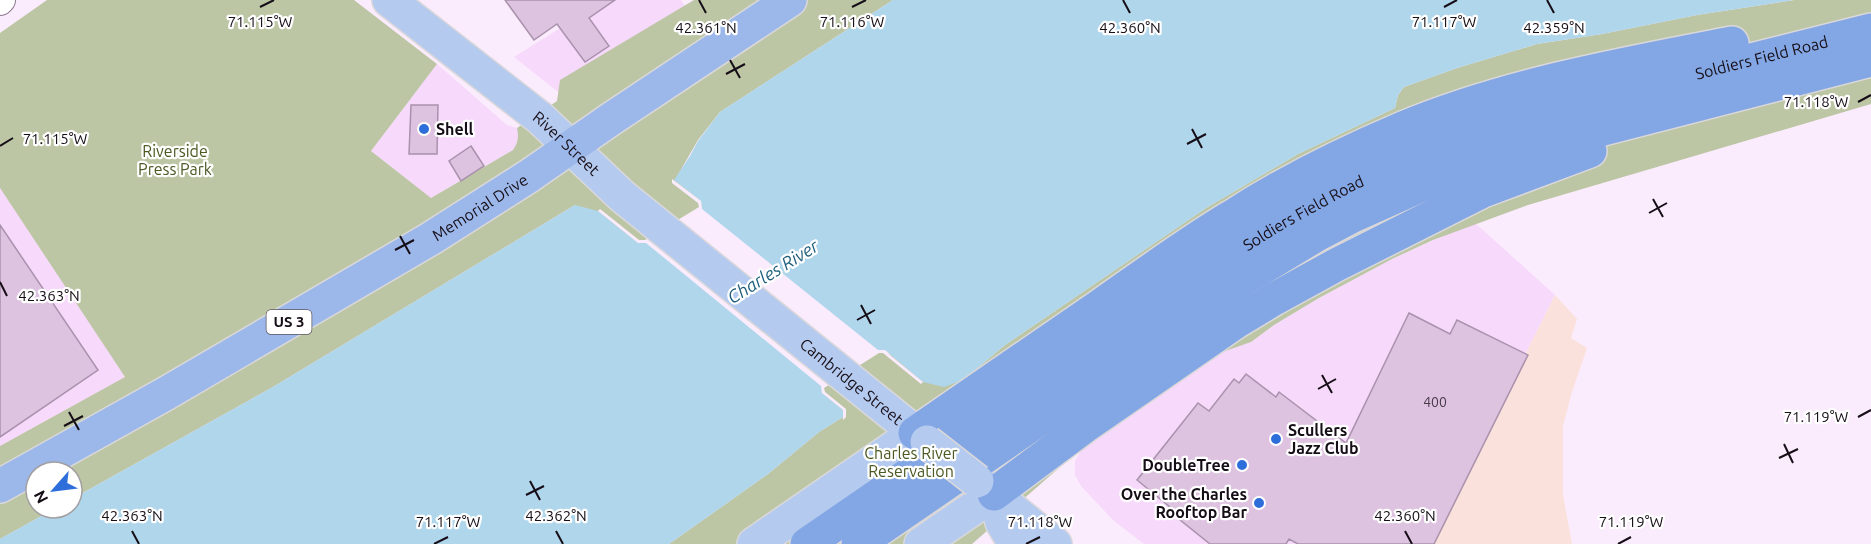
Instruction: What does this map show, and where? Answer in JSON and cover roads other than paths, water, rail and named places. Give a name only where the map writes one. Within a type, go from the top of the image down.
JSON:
[{"type":"highway","name":"Memorial Drive","points":[[0,486],[412,250],[514,185],[790,0]]},
{"type":"highway","points":[[921,438],[1231,216],[1335,159],[1405,127],[1464,105],[1515,90],[1655,58],[1770,36],[1871,29]]},
{"type":"highway","name":"Soldiers Field Road","points":[[807,544],[1214,265],[1284,222],[1355,183],[1431,150],[1528,118],[1871,29]]},
{"type":"highway","name":"Soldiers Field Road","points":[[858,544],[1247,277],[1353,216],[1428,182],[1510,153],[1871,60]]},
{"type":"highway","points":[[986,488],[1112,407],[1236,322],[1300,284],[1483,191],[1618,140],[1713,100]]},
{"type":"main road","name":"River Street","points":[[389,0],[540,118],[622,196],[739,291]]},
{"type":"main road","name":"Cambridge Street","points":[[739,291],[1055,544]]},
{"type":"main road","points":[[754,544],[921,438]]},
{"type":"main road","points":[[921,544],[986,488],[1015,544]]},
{"type":"water","name":"Charles River","points":[[893,0],[1794,0],[1537,44],[1404,87],[1398,95],[1395,108],[1298,154],[1206,208],[1005,345],[963,380],[944,387],[923,382],[885,350],[878,350],[821,386],[822,393],[843,410],[843,417],[819,432],[768,474],[669,544],[0,544],[0,539],[34,520],[84,520],[84,492],[273,387],[575,205],[598,211],[638,243],[645,243],[702,209],[701,201],[674,180],[698,141],[720,112]]},
{"type":"place","name":"Shell","points":[[424,129]]},
{"type":"place","name":"Scullers Jazz Club","points":[[1276,439]]},
{"type":"place","name":"DoubleTree","points":[[1242,465]]},
{"type":"place","name":"Over the Charles Rooftop Bar","points":[[1259,503]]},
{"type":"park label","name":"Riverside Press Park","points":[[175,160]]},
{"type":"park label","name":"Charles River Reservation","points":[[911,462]]}]
